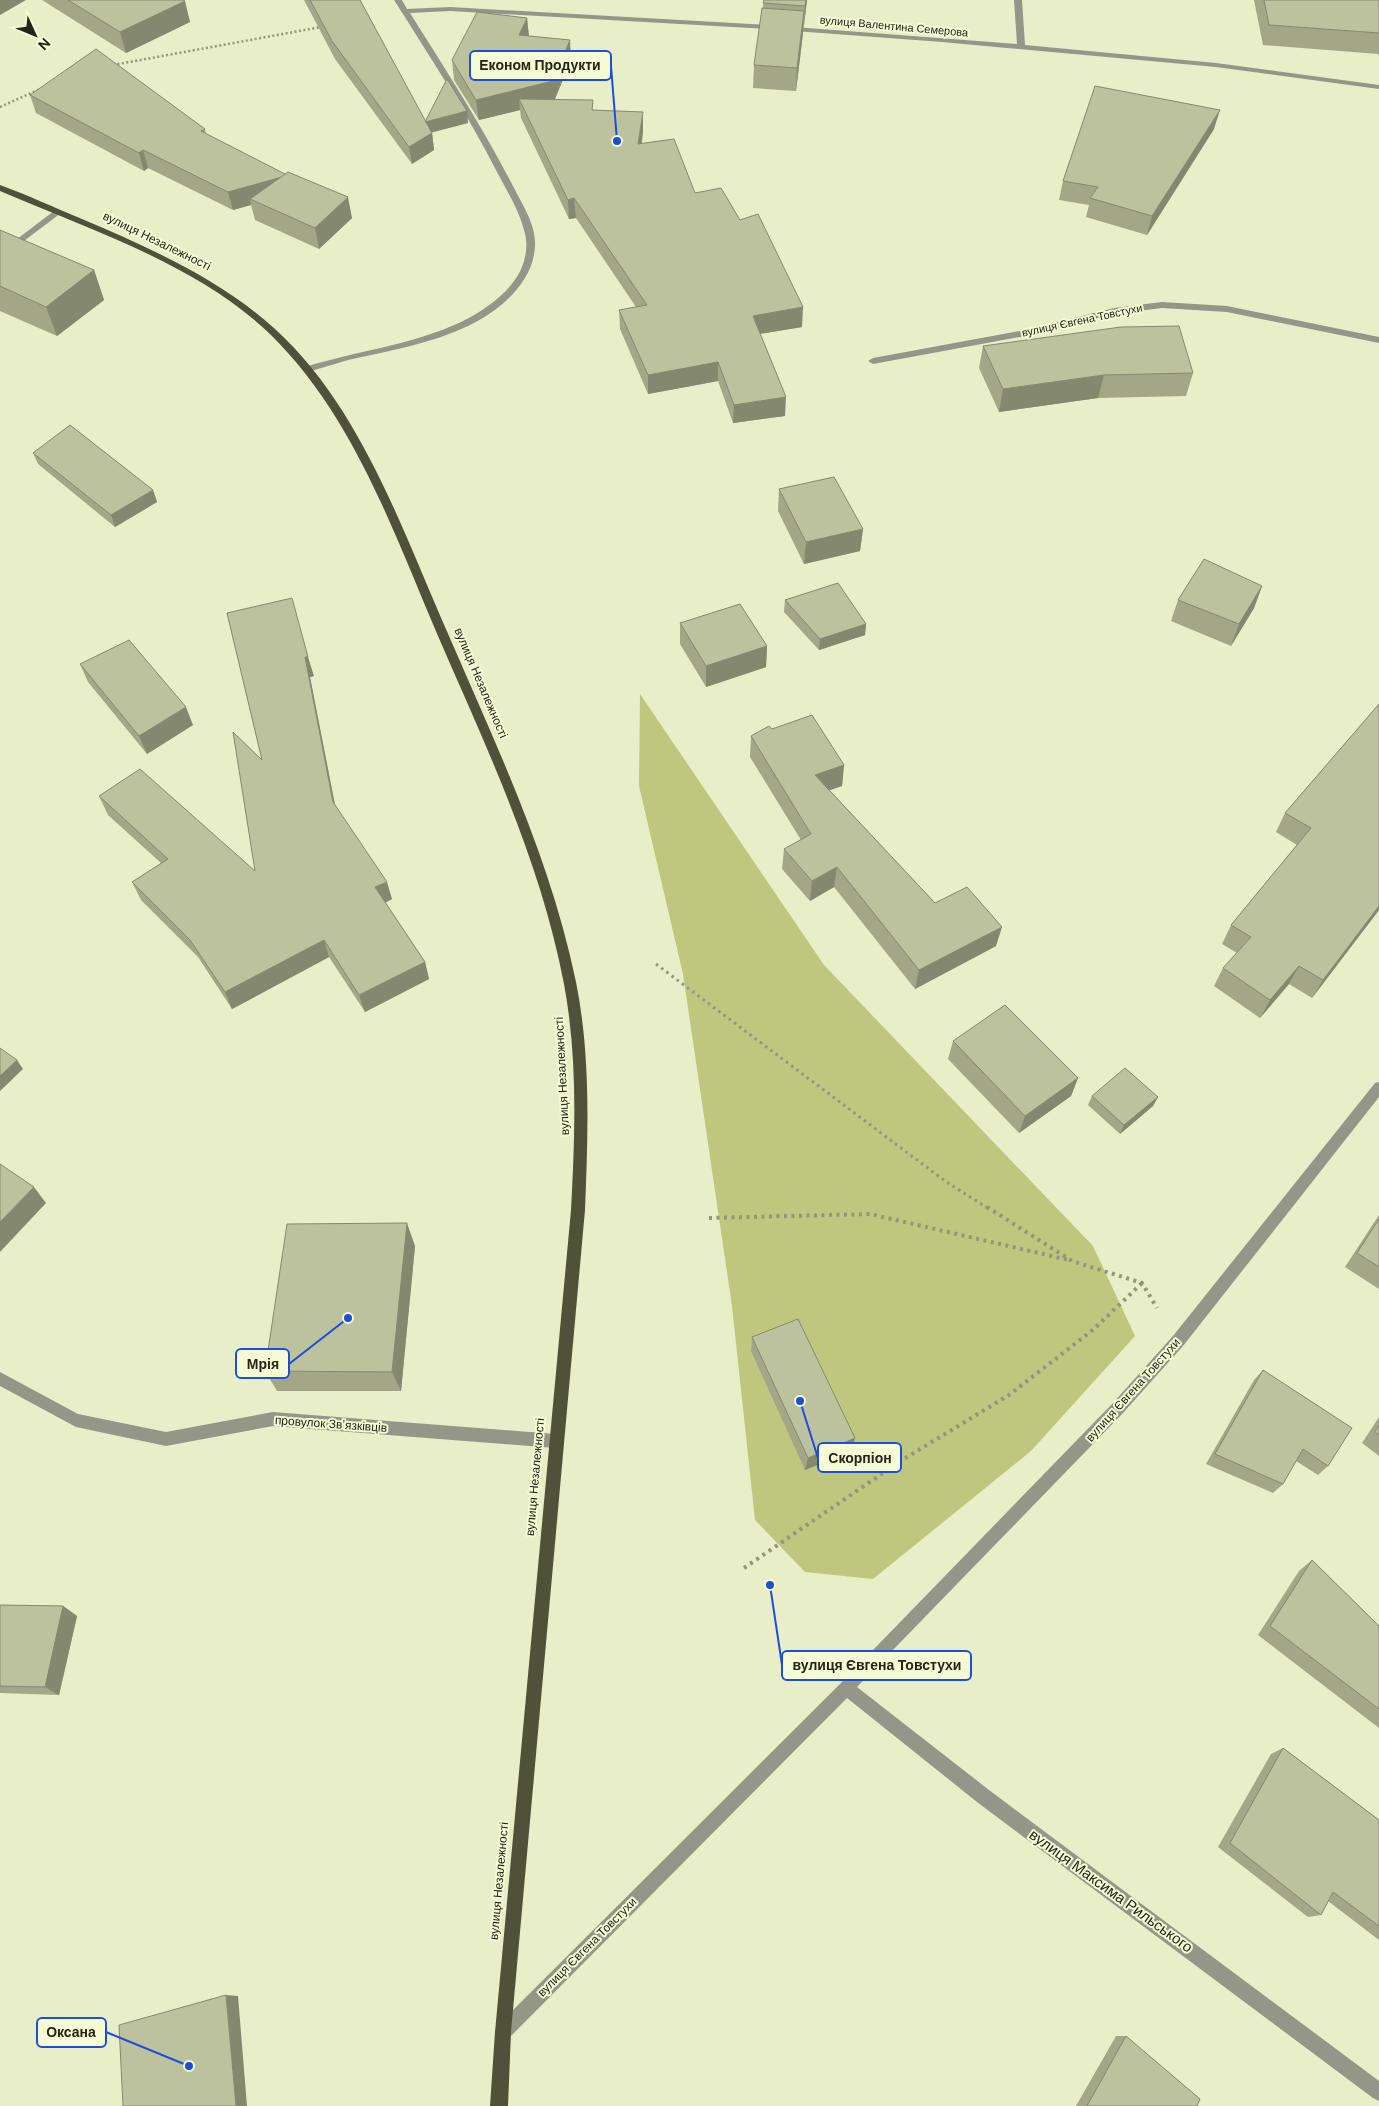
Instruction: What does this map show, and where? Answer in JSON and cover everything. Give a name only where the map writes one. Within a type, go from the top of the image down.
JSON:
[{"type":"main road","name":"вулиця Незалежності","points":[[0,188],[165,261],[200,279],[258,318],[282,340],[308,369],[338,412],[363,457],[417,572],[503,774],[535,860],[557,931],[570,982],[578,1029],[582,1143],[578,1210],[555,1441],[502,2032],[499,2106]]},
{"type":"street","points":[[308,369],[360,353],[419,341],[465,324],[480,315],[505,295],[516,283],[529,259],[531,244],[524,220],[497,163],[455,88],[398,0]]},
{"type":"street","points":[[1018,0],[1021,48]]},
{"type":"street","name":"вулиця Валентина Семерова","points":[[405,11],[468,10],[768,27],[1216,65],[1379,87]]},
{"type":"street","points":[[0,256],[57,213]]},
{"type":"street","name":"вулиця Євгена Товстухи","points":[[873,361],[1015,335],[1114,311],[1162,305],[1227,309],[1379,340]]},
{"type":"street","name":"вулиця Євгена Товстухи","points":[[502,2032],[846,1688],[1104,1422],[1178,1340],[1379,1087]]},
{"type":"street","name":"провулок Звʼязківців","points":[[0,1379],[76,1420],[166,1439],[274,1419],[555,1441]]},
{"type":"street","name":"вулиця Максима Рильського","points":[[846,1688],[983,1796],[1379,2092]]},
{"type":"path","points":[[107,66],[322,26]]},
{"type":"path","points":[[0,108],[44,87]]},
{"type":"path","points":[[656,964],[945,1181],[1072,1261]]},
{"type":"path","points":[[710,1218],[870,1214],[1072,1261],[1142,1282],[1178,1340]]},
{"type":"path","points":[[744,1568],[899,1462],[1009,1394],[1094,1329],[1142,1282]]},
{"type":"green space","points":[[640,694],[824,965],[1093,1246],[1135,1336],[1031,1451],[873,1579],[805,1572],[755,1520],[732,1306],[683,974],[639,786]]},
{"type":"building","points":[[68,0],[183,0],[185,1],[120,32]]},
{"type":"building","points":[[310,0],[360,0],[432,133],[409,147],[332,41]]},
{"type":"building","points":[[764,0],[806,0],[805,6],[763,3]]},
{"type":"building","points":[[1264,0],[1379,0],[1379,33],[1269,25]]},
{"type":"building","points":[[762,8],[804,11],[797,68],[754,65]]},
{"type":"building","points":[[477,12],[527,18],[519,35],[570,40],[553,81],[476,100],[452,60]]},
{"type":"building","points":[[96,49],[205,129],[201,131],[285,174],[282,177],[228,192],[143,150],[139,153],[30,95]]},
{"type":"building","points":[[447,79],[467,111],[425,122]]},
{"type":"building","points":[[1095,86],[1220,110],[1152,216],[1090,198],[1098,187],[1063,181]]},
{"type":"building","points":[[519,99],[593,100],[592,110],[643,112],[638,144],[674,139],[695,193],[721,188],[740,220],[758,214],[803,307],[753,316],[786,397],[734,405],[718,362],[648,375],[619,310],[647,305],[574,198],[568,200]]},
{"type":"building","points":[[288,172],[348,197],[315,228],[250,199]]},
{"type":"building","points":[[0,230],[94,270],[46,307],[0,286]]},
{"type":"building","points":[[1179,326],[1193,373],[1104,375],[1003,389],[983,346],[1121,327]]},
{"type":"building","points":[[70,425],[153,490],[111,515],[33,453]]},
{"type":"building","points":[[834,477],[863,529],[806,542],[779,489]]},
{"type":"building","points":[[1204,559],[1262,586],[1239,624],[1178,600]]},
{"type":"building","points":[[838,583],[866,624],[820,639],[785,600]]},
{"type":"building","points":[[292,598],[308,657],[305,657],[333,802],[387,882],[375,887],[425,962],[359,995],[324,940],[225,992],[190,940],[132,882],[168,859],[99,796],[140,769],[255,871],[233,732],[262,760],[227,613]]},
{"type":"building","points":[[740,604],[767,646],[706,666],[680,623]]},
{"type":"building","points":[[129,640],[186,707],[139,736],[80,664]]},
{"type":"building","points":[[1379,704],[1379,906],[1323,980],[1299,966],[1270,1000],[1223,968],[1251,937],[1231,925],[1311,828],[1285,813]]},
{"type":"building","points":[[812,715],[844,765],[815,775],[935,903],[967,887],[1002,927],[919,970],[837,867],[812,881],[784,849],[811,834],[751,736],[769,726],[772,729]]},
{"type":"building","points":[[1005,1005],[1078,1078],[1025,1116],[953,1041]]},
{"type":"building","points":[[0,1048],[17,1060],[0,1076]]},
{"type":"building","points":[[1125,1068],[1158,1097],[1124,1125],[1092,1096]]},
{"type":"building","points":[[0,1164],[34,1187],[0,1222]]},
{"type":"building","points":[[1379,1219],[1379,1267],[1357,1253]]},
{"type":"building","points":[[407,1223],[392,1372],[265,1371],[287,1224]]},
{"type":"building","points":[[798,1319],[855,1438],[808,1458],[752,1337]]},
{"type":"building","points":[[1263,1370],[1352,1428],[1328,1466],[1303,1449],[1283,1484],[1215,1454]]},
{"type":"building","points":[[1379,1425],[1379,1435],[1375,1432]]},
{"type":"building","points":[[1312,1560],[1379,1626],[1379,1709],[1270,1626]]},
{"type":"building","points":[[0,1605],[63,1606],[45,1687],[0,1686]]},
{"type":"building","points":[[1283,1748],[1379,1820],[1379,1926],[1333,1892],[1321,1915],[1230,1843]]},
{"type":"building","points":[[226,1995],[236,2106],[123,2106],[119,2025]]},
{"type":"building","points":[[1126,2036],[1200,2099],[1197,2106],[1087,2106]]},
{"type":"place","name":"Економ Продукти","points":[[617,141]]},
{"type":"place","name":"Мрія","points":[[348,1318]]},
{"type":"place","name":"Скорпіон","points":[[800,1401]]},
{"type":"place","name":"вулиця Євгена Товстухи","points":[[770,1585]]},
{"type":"place","name":"Оксана","points":[[189,2066]]}]
